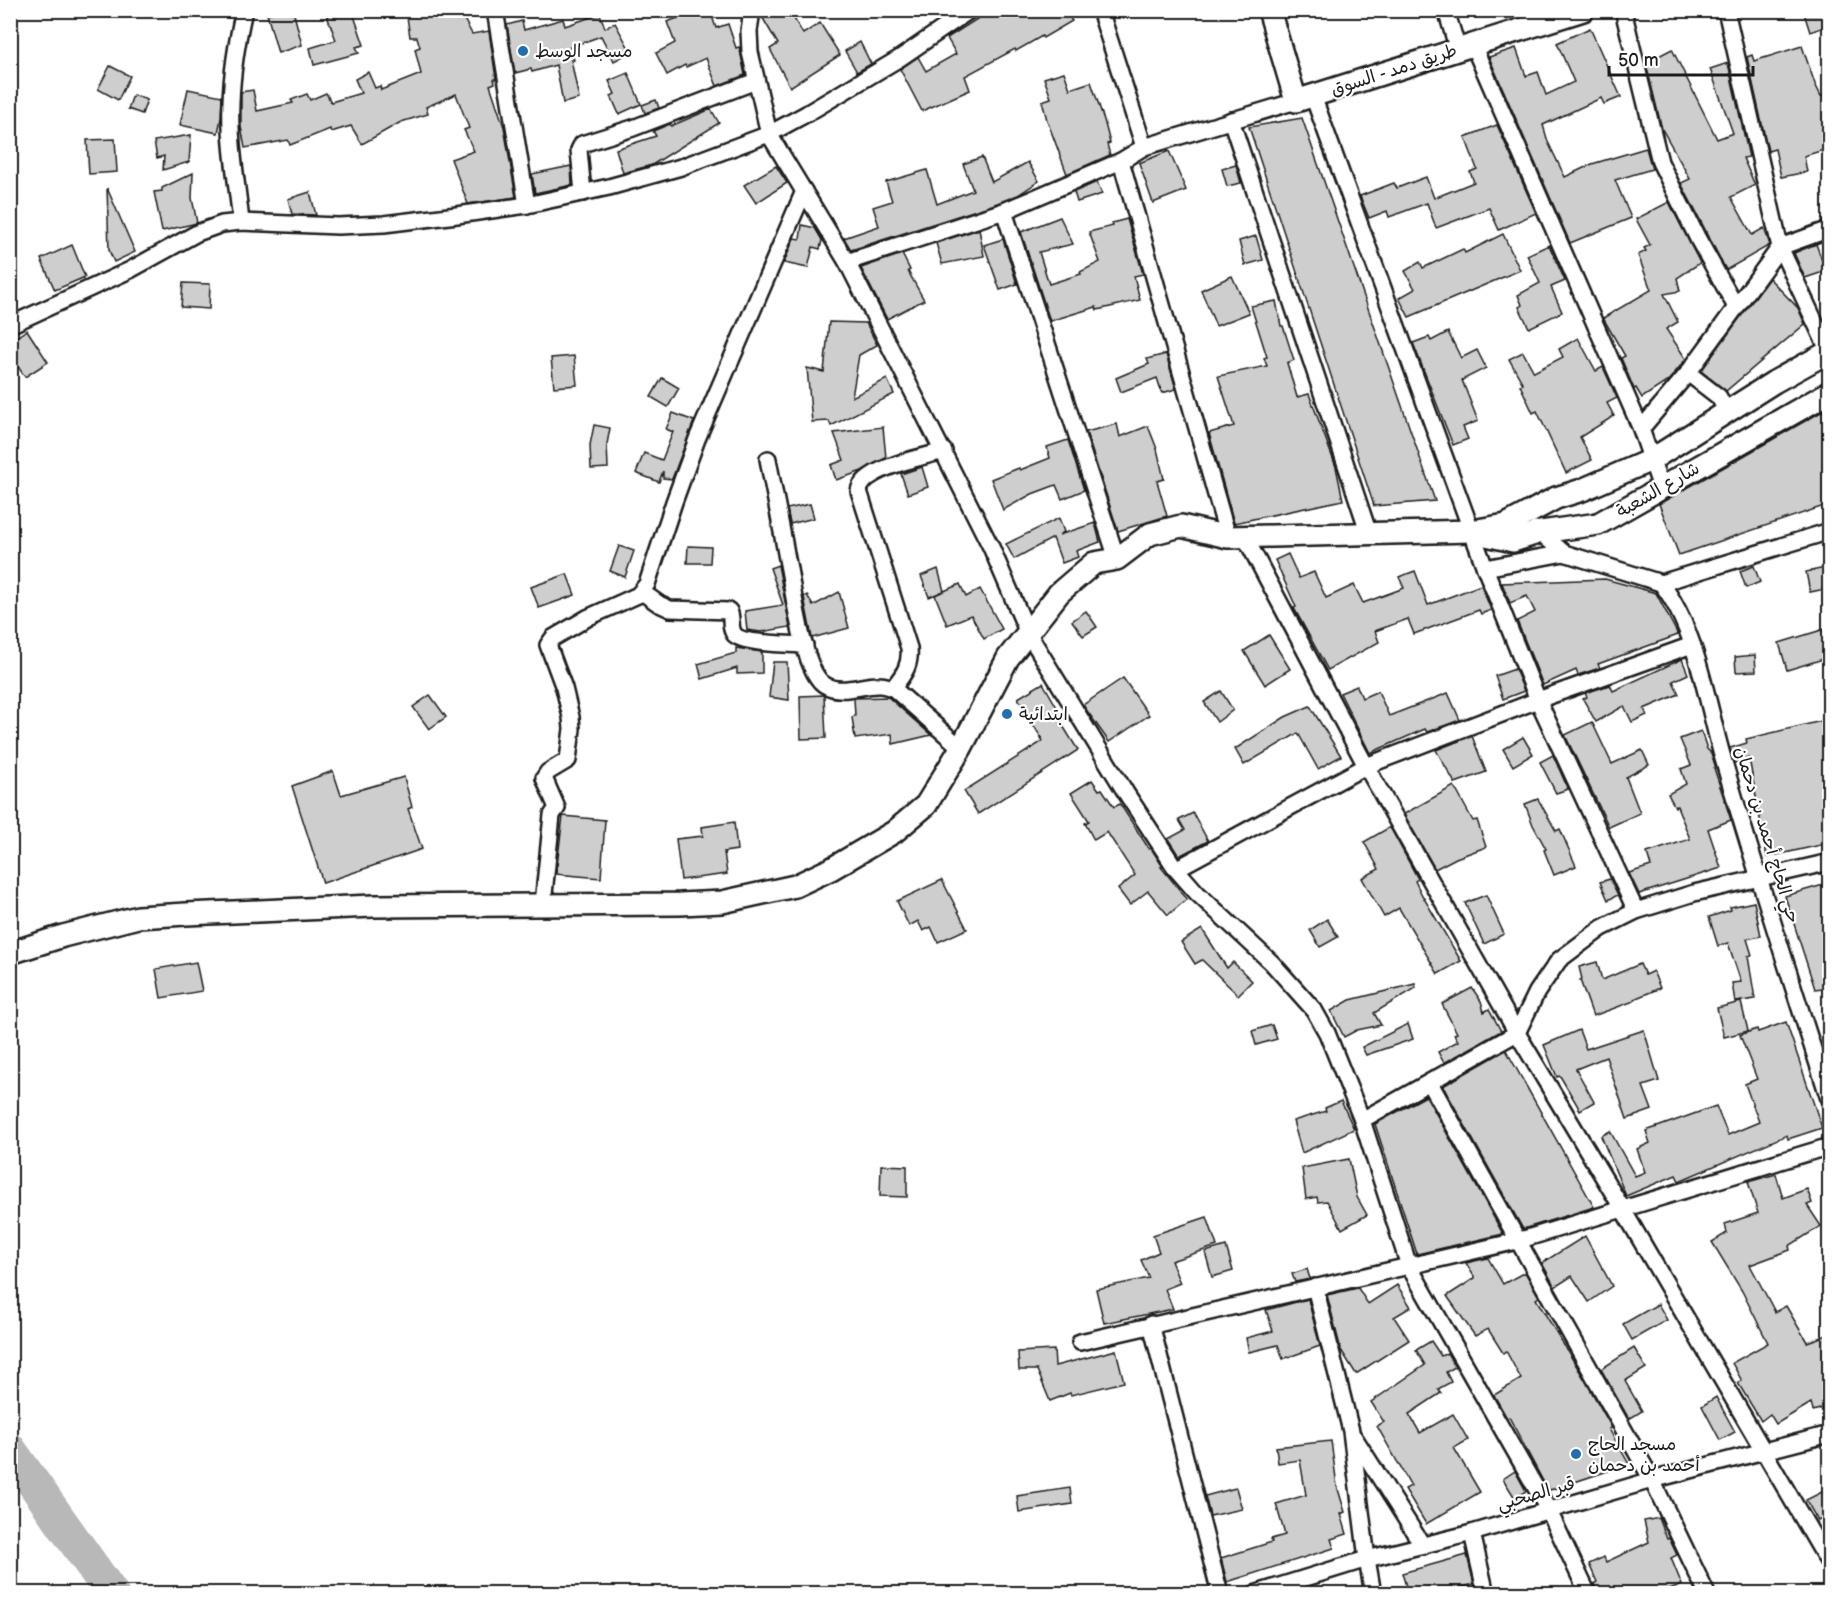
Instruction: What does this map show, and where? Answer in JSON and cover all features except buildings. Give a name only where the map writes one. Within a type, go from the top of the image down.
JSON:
[{"type":"street","points":[[241,222],[231,131],[231,103],[233,64],[244,10]]},
{"type":"street","points":[[495,10],[527,205]]},
{"type":"street","points":[[752,10],[749,31],[750,52],[769,134],[847,262],[991,547],[1028,633],[1126,793],[1176,869],[1197,893],[1272,963],[1314,1010],[1327,1033],[1362,1120],[1409,1266],[1549,1511],[1588,1593]]},
{"type":"street","points":[[1100,10],[1144,147]]},
{"type":"street","points":[[1269,10],[1538,700],[1636,911]]},
{"type":"street","points":[[1446,10],[1466,48],[1641,429],[1661,488]]},
{"type":"street","name":"طريق دمد - السوق","points":[[1304,98],[1583,10]]},
{"type":"street","points":[[1623,10],[1660,162],[1698,239],[1736,307]]},
{"type":"street","points":[[11,952],[138,917],[373,906],[680,904],[722,902],[795,886],[831,869],[894,832],[926,805],[961,748],[1008,658],[1059,593],[1094,563],[1117,559],[1150,534],[1181,526],[1236,536],[1472,531],[1506,525],[1556,498],[1582,490],[1651,460],[1774,382],[1829,352],[1780,247],[1726,10]]},
{"type":"street","points":[[10,325],[130,270],[197,233],[222,224],[241,222],[338,226],[384,224],[527,205],[681,167],[769,134],[900,58],[965,12]]},
{"type":"street","points":[[583,193],[579,150],[586,141],[633,128],[756,81]]},
{"type":"street","points":[[847,262],[1004,211],[1121,161],[1144,147],[1304,98]]},
{"type":"street","points":[[1231,120],[1368,534]]},
{"type":"street","points":[[1121,161],[1236,536],[1516,1033],[1622,1208],[1830,1565]]},
{"type":"street","points":[[543,904],[552,815],[557,808],[545,782],[545,775],[567,760],[572,729],[568,704],[548,645],[553,638],[589,617],[642,592],[652,573],[674,502],[698,440],[804,191]]},
{"type":"street","points":[[1004,211],[1117,559]]},
{"type":"street","points":[[1641,429],[1688,373],[1780,247],[1830,229]]},
{"type":"street","points":[[1688,373],[1719,397],[1727,412]]},
{"type":"street","name":"شارع الشعبة","points":[[1472,531],[1513,541],[1541,532],[1598,524],[1830,392]]},
{"type":"street","points":[[893,688],[910,662],[909,648],[860,485],[884,469],[944,451]]},
{"type":"street","points":[[768,459],[796,609],[814,672],[820,681],[827,687],[854,688],[881,685],[893,688],[961,748]]},
{"type":"street","points":[[1520,519],[1541,532],[1564,553],[1661,583],[1830,531]]},
{"type":"street","points":[[1485,568],[1564,553]]},
{"type":"street","name":"حي الحاج أحمد بن دحمان","points":[[1661,583],[1678,608],[1692,645],[1759,877],[1830,1102]]},
{"type":"street","points":[[642,592],[670,609],[729,611],[732,619],[731,629],[743,640],[805,645]]},
{"type":"street","points":[[1176,869],[1366,766],[1538,700],[1692,645]]},
{"type":"street","points":[[1362,1120],[1516,1033],[1537,992],[1559,960],[1602,928],[1636,911],[1694,893],[1830,862]]},
{"type":"street","points":[[1430,1083],[1652,1480],[1707,1593]]},
{"type":"street","points":[[1080,1342],[1517,1241],[1830,1146]]},
{"type":"street","points":[[1315,1287],[1351,1431],[1366,1559],[1373,1593]]},
{"type":"street","points":[[1151,1324],[1220,1593]]},
{"type":"street","points":[[1351,1431],[1423,1546]]},
{"type":"street","name":"قبر الصحبي","points":[[1254,1593],[1366,1559],[1472,1533],[1652,1480],[1830,1434]]},
{"type":"street","points":[[1472,1533],[1486,1593]]},
{"type":"waterway","points":[[10,1450],[112,1594]]},
{"type":"place","name":"مسجد الوسط","points":[[523,51]]},
{"type":"place","name":"ابتدائية","points":[[1007,714]]},
{"type":"place","name":"مسجد الحاج أحمد بن دحمان","points":[[1576,1454]]}]
